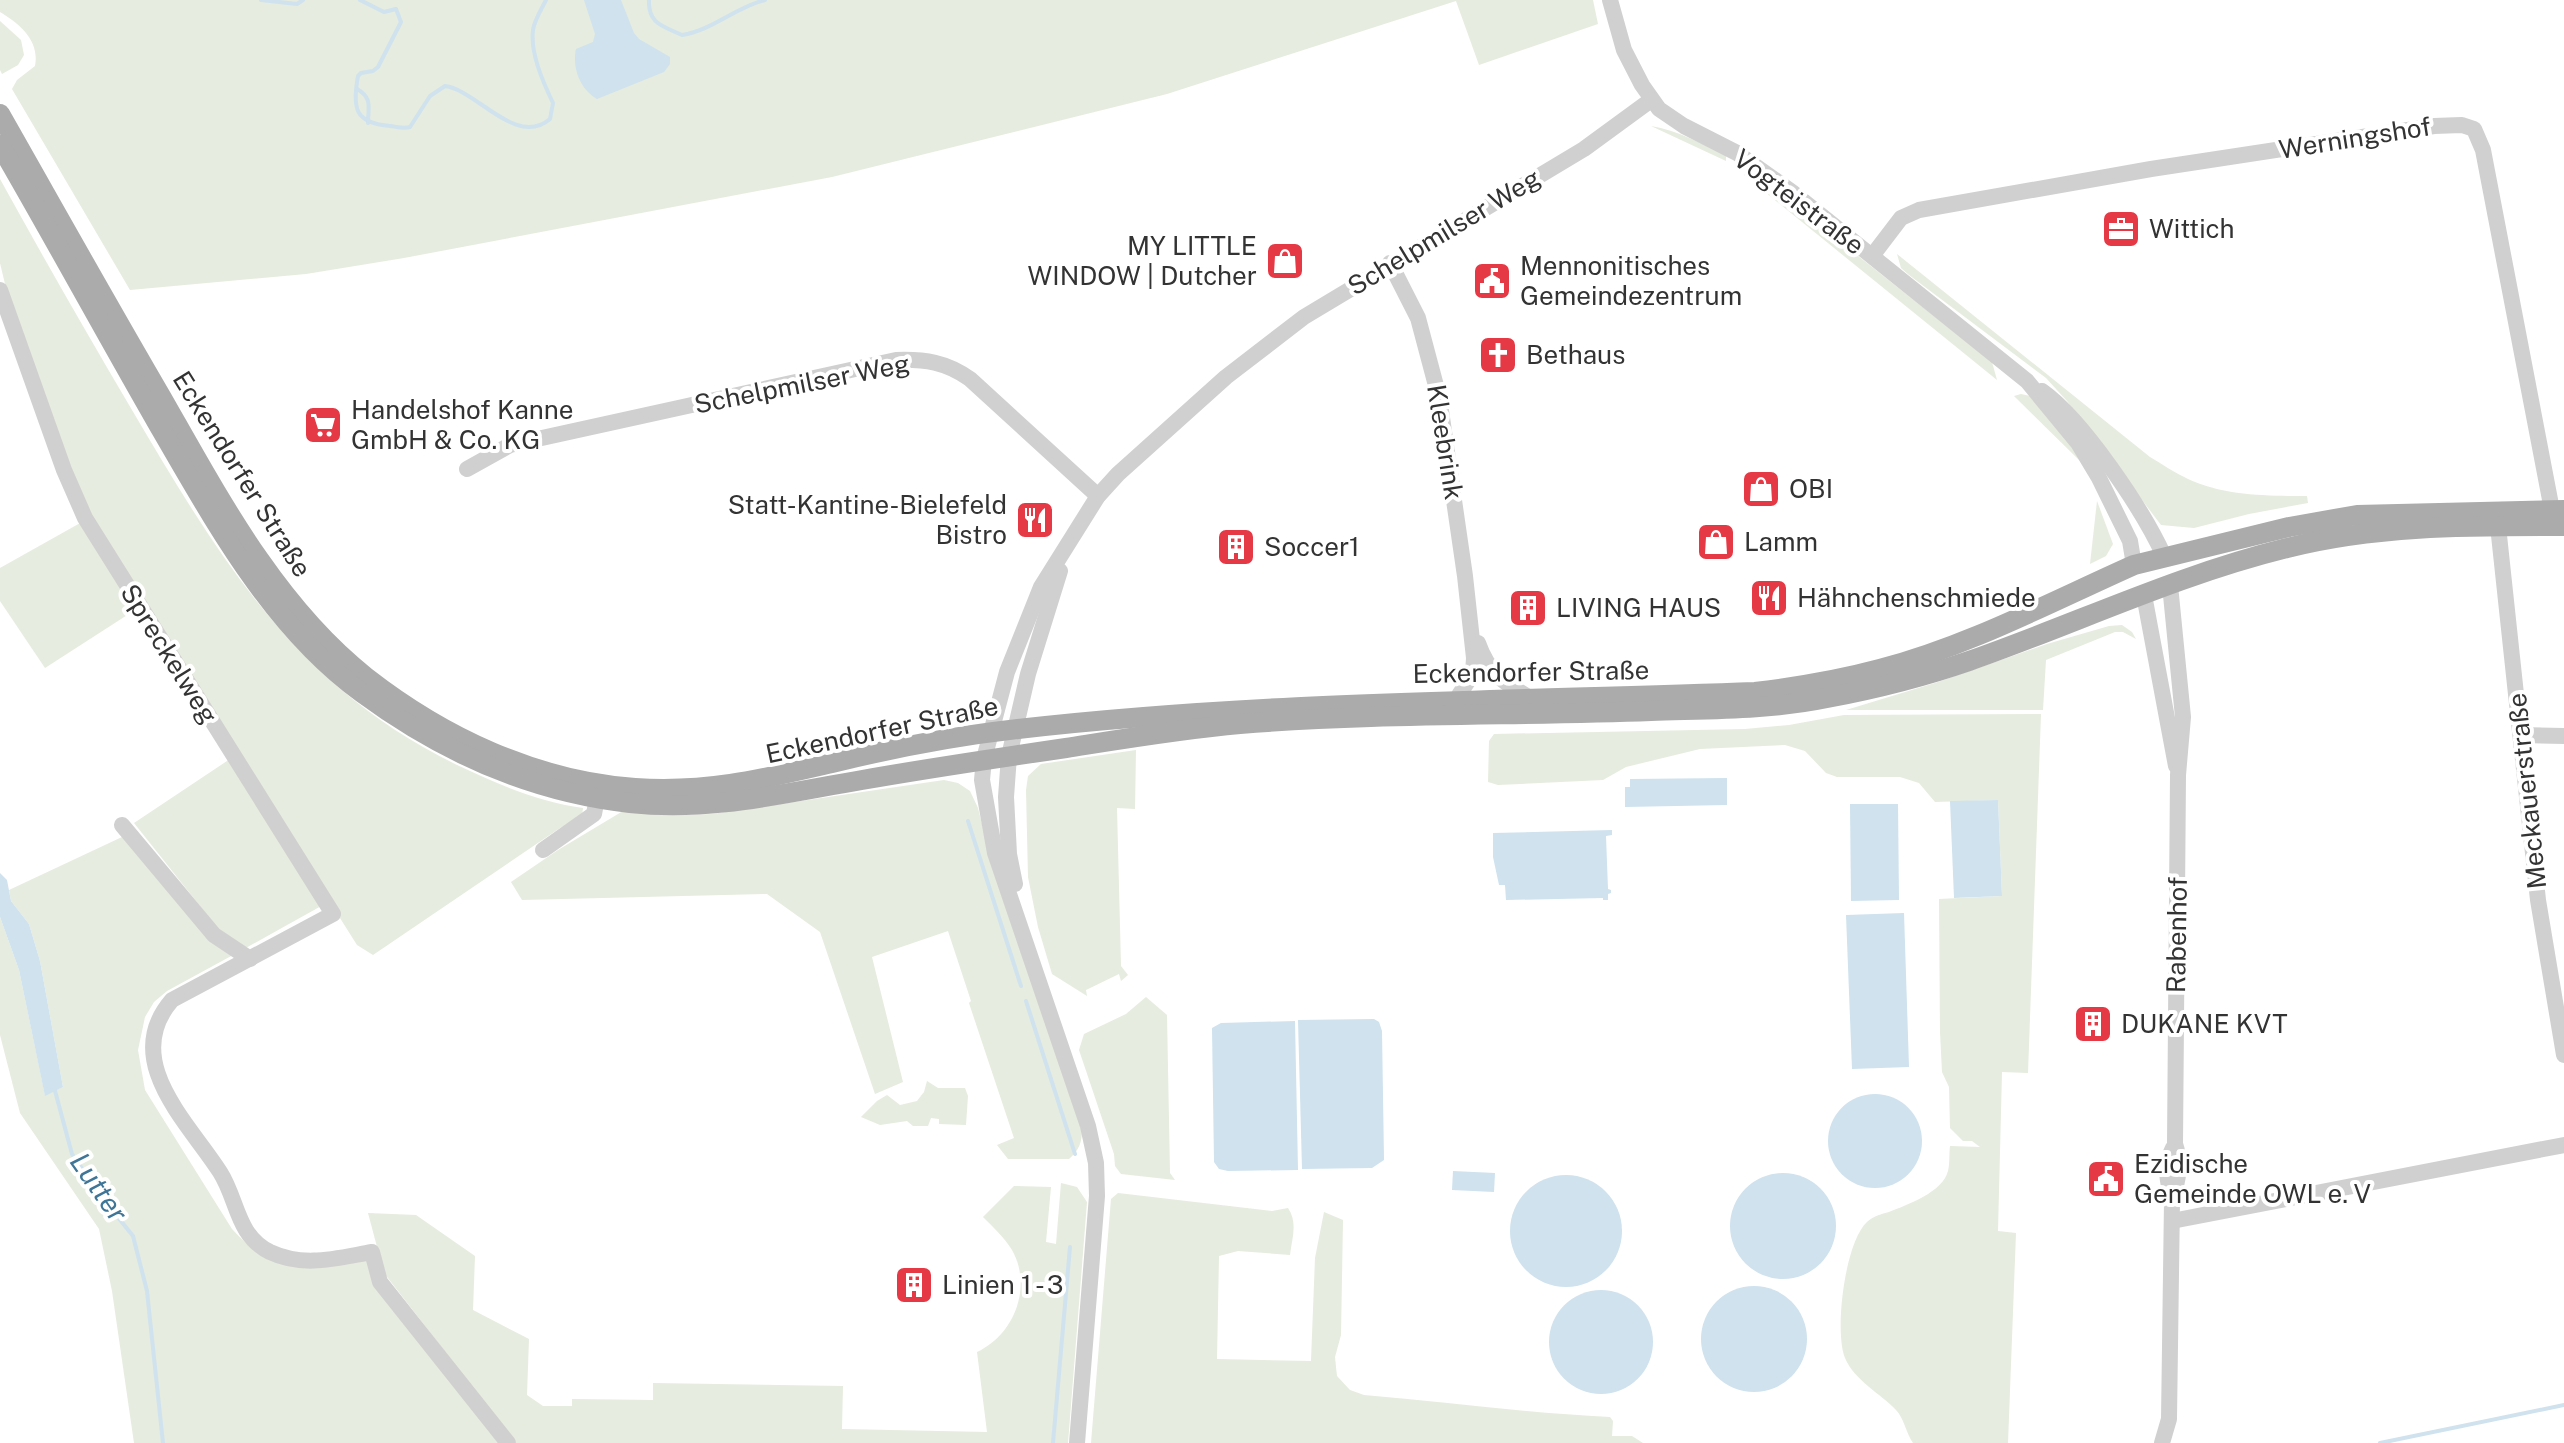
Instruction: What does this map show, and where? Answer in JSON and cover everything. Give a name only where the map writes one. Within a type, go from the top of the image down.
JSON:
[{"type":"main road","name":"Eckendorfer Straße","points":[[0,114],[214,488],[274,579],[315,628],[363,675],[429,722],[492,752],[551,773],[595,783],[665,790],[706,789],[756,782],[947,738],[1223,709],[1755,692],[1816,684],[1883,668],[1961,642],[2134,565],[2164,556],[2357,515],[2560,516]]},
{"type":"main road","name":"Eckendorfer Straße","points":[[0,145],[200,495],[261,589],[304,640],[353,688],[425,737],[506,775],[597,798],[663,806],[722,804],[984,759],[1239,724],[1751,707],[1817,700],[1886,686],[1964,663],[2170,585],[2254,557],[2332,538],[2432,527],[2498,526],[2560,516]]},
{"type":"main road","points":[[2164,556],[2170,585]]},
{"type":"main road","points":[[2134,565],[2144,595]]},
{"type":"street","name":"Vogteistraße","points":[[1610,0],[1624,50],[1651,100],[1684,126],[1737,153],[1763,171],[2046,393],[2081,429],[2114,473],[2154,534],[2164,556]]},
{"type":"street","name":"Schelpmilser Weg","points":[[1077,1443],[1097,1196],[1096,1163],[1088,1126],[995,853],[982,780],[984,759],[1007,672],[1038,595],[1098,496],[1118,474],[1226,377],[1304,317],[1584,149],[1651,100]]},
{"type":"street","name":"Werningshof","points":[[1872,256],[1901,218],[1919,210],[2151,169],[2418,128],[2447,124],[2474,129],[2483,150],[2560,516]]},
{"type":"street","name":"Kleebrink","points":[[1390,263],[1418,318],[1439,397],[1472,628],[1473,673],[1456,700]]},
{"type":"street","name":"Spreckelweg","points":[[0,290],[64,470],[85,518],[333,914],[250,959]]},
{"type":"street","name":"Schelpmilser Weg","points":[[467,469],[510,445],[896,360],[918,360],[954,368],[970,379],[1098,496]]},
{"type":"street","name":"Vogteistraße","points":[[2027,381],[2078,443],[2099,478],[2130,541],[2134,565]]},
{"type":"street","name":"Schelpmilser Weg","points":[[1026,938],[1009,854],[1006,797],[1009,756],[1053,587],[1083,518]]},
{"type":"street","name":"Meckauerstraße","points":[[2498,526],[2538,900],[2564,1055]]},
{"type":"street","name":"Rabenhof","points":[[2170,585],[2183,717],[2178,775],[2175,1144],[2179,1156],[2179,1177],[2172,1201],[2169,1419],[2174,1443]]},
{"type":"street","name":"Rabenhof","points":[[2144,595],[2178,775]]},
{"type":"street","name":"Kleebrink","points":[[1472,628],[1484,661],[1494,673],[1530,698]]},
{"type":"street","points":[[2521,735],[2564,736]]},
{"type":"street","points":[[543,850],[594,814],[597,798]]},
{"type":"street","points":[[122,825],[214,935],[250,959],[176,997],[158,1018],[153,1044],[159,1082],[221,1174],[244,1231],[270,1252],[299,1261],[314,1262],[372,1252],[380,1282],[508,1443]]},
{"type":"street","points":[[2172,1221],[2564,1145]]},
{"type":"street","name":"Rabenhof","points":[[2162,1443],[2169,1419]]},
{"type":"shaded area","points":[[0,0],[1593,0],[1598,24],[1479,65],[1456,1],[1167,94],[832,177],[306,274],[130,290],[12,89],[17,80],[35,66],[36,57],[27,34],[0,12]]},
{"type":"shaded area","points":[[0,21],[21,40],[24,55],[18,65],[2,74],[0,70]]},
{"type":"shaded area","points":[[1651,126],[1699,142],[1726,155],[1726,161]]},
{"type":"shaded area","points":[[1747,168],[1992,362],[1997,380],[1744,175]]},
{"type":"shaded area","points":[[0,179],[98,353],[197,517],[267,614],[307,658],[351,698],[400,733],[457,765],[503,785],[534,797],[583,808],[582,816],[373,955],[357,945],[92,525],[10,305],[0,263]]},
{"type":"shaded area","points":[[1897,254],[2150,457],[2202,485],[2231,492],[2307,496],[2308,503],[2194,528],[2161,525],[2046,378],[1909,275],[1901,268]]},
{"type":"shaded area","points":[[2014,396],[2030,396],[2070,443],[2079,460]]},
{"type":"shaded area","points":[[2097,501],[2113,544],[2106,556],[2090,564]]},
{"type":"shaded area","points":[[82,522],[135,610],[45,668],[0,601],[0,568]]},
{"type":"shaded area","points":[[2122,625],[2136,639],[2123,632],[2115,632],[2046,660],[2043,710],[1846,710],[2047,644]]},
{"type":"shaded area","points":[[2041,714],[2028,1073],[2002,1072],[1998,1231],[2016,1233],[2008,1443],[1913,1443],[1899,1413],[1849,1366],[1842,1345],[1841,1308],[1847,1267],[1859,1232],[1867,1222],[1914,1201],[1939,1185],[1948,1171],[1950,1146],[1980,1147],[1972,1141],[1963,1141],[1950,1128],[1949,1087],[1942,1072],[1940,1032],[1939,899],[2002,896],[1998,800],[1935,802],[1919,783],[1900,777],[1837,777],[1826,773],[1805,751],[1785,745],[1700,749],[1626,767],[1603,780],[1498,785],[1488,782],[1489,741],[1494,734],[1745,729],[1844,715]]},
{"type":"shaded area","points":[[1136,750],[1135,809],[1117,808],[1121,966],[1128,975],[1121,981],[1119,974],[1086,990],[1087,996],[1052,974],[1038,927],[1028,877],[1028,776],[1041,764]]},
{"type":"shaded area","points":[[230,759],[323,905],[244,949],[227,940],[134,823]]},
{"type":"shaded area","points":[[944,780],[958,783],[970,791],[978,808],[991,860],[1082,1129],[1079,1146],[1069,1159],[1008,1159],[997,1145],[1014,1138],[948,931],[872,957],[903,1082],[875,1094],[820,932],[767,894],[522,900],[511,882],[623,811],[712,814]]},
{"type":"shaded area","points":[[122,837],[233,955],[167,991],[154,1002],[145,1017],[138,1050],[145,1090],[232,1229],[248,1245],[279,1263],[294,1266],[367,1259],[499,1443],[134,1443],[112,1291],[99,1229],[20,1113],[0,1035],[0,917],[19,970],[45,1095],[63,1087],[40,961],[29,924],[11,901],[9,890]]},
{"type":"shaded area","points":[[1146,997],[1167,1015],[1170,1173],[1175,1180],[1121,1174],[1115,1166],[1114,1154],[1079,1050],[1084,1034],[1126,1014]]},
{"type":"shaded area","points":[[927,1081],[938,1088],[965,1088],[968,1096],[966,1125],[939,1124],[939,1119],[931,1118],[928,1126],[913,1126],[907,1121],[880,1125],[861,1117],[887,1095],[900,1105],[917,1101]]},
{"type":"shaded area","points":[[1061,1183],[1077,1187],[1087,1202],[1068,1443],[516,1443],[384,1273],[368,1213],[416,1215],[475,1256],[473,1310],[529,1339],[527,1395],[543,1406],[572,1406],[572,1399],[653,1400],[653,1383],[843,1386],[842,1429],[987,1432],[977,1352],[1001,1334],[1010,1322],[1020,1294],[1021,1279],[1012,1250],[983,1217],[1014,1186],[1051,1187],[1046,1242],[1056,1244]]},
{"type":"shaded area","points":[[1118,1193],[1272,1211],[1288,1208],[1294,1225],[1290,1255],[1238,1251],[1219,1256],[1217,1359],[1311,1361],[1315,1258],[1324,1212],[1343,1220],[1341,1335],[1335,1357],[1337,1376],[1350,1390],[1364,1395],[1610,1417],[1613,1421],[1612,1436],[1632,1436],[1643,1443],[1091,1443],[1111,1199]]},
{"type":"water","points":[[584,0],[621,0],[639,39],[670,57],[670,64],[664,72],[597,99],[591,95],[582,84],[575,63],[576,49],[593,42],[595,34]]},
{"type":"water","points":[[1727,778],[1727,805],[1625,807],[1625,787],[1630,787],[1630,779]]},
{"type":"water","points":[[1998,800],[2002,896],[1954,898],[1950,801]]},
{"type":"water","points":[[1850,804],[1898,804],[1899,900],[1851,901]]},
{"type":"water","points":[[1612,830],[1612,835],[1606,836],[1608,889],[1611,890],[1608,900],[1506,900],[1505,885],[1499,885],[1493,857],[1493,833]]},
{"type":"water","points":[[0,873],[7,880],[11,901],[29,924],[40,961],[63,1087],[45,1096],[19,970],[0,917]]},
{"type":"water","points":[[1904,913],[1909,1067],[1852,1069],[1846,915]]},
{"type":"water","points":[[1374,1019],[1379,1022],[1382,1031],[1384,1160],[1372,1168],[1302,1169],[1298,1020]]},
{"type":"water","points":[[1295,1021],[1298,1170],[1219,1169],[1214,1162],[1212,1028],[1221,1023]]},
{"type":"water","points":[[1866,1094],[1884,1094],[1909,1107],[1919,1123],[1922,1141],[1919,1159],[1909,1175],[1884,1188],[1866,1188],[1841,1175],[1828,1150],[1828,1132],[1841,1107]]},
{"type":"water","points":[[1453,1171],[1495,1173],[1494,1192],[1452,1190]]},
{"type":"water","points":[[1783,1173],[1803,1177],[1820,1189],[1832,1206],[1836,1226],[1832,1246],[1820,1263],[1803,1275],[1783,1279],[1763,1275],[1746,1263],[1734,1246],[1730,1226],[1734,1206],[1746,1189],[1763,1177]]},
{"type":"water","points":[[1566,1175],[1587,1180],[1605,1192],[1617,1210],[1622,1231],[1617,1252],[1605,1270],[1587,1282],[1566,1287],[1545,1282],[1527,1270],[1515,1252],[1510,1231],[1515,1210],[1527,1192],[1545,1180]]},
{"type":"water","points":[[1754,1286],[1774,1290],[1791,1302],[1803,1319],[1807,1339],[1803,1359],[1791,1376],[1774,1388],[1754,1392],[1734,1388],[1717,1376],[1705,1359],[1701,1339],[1705,1319],[1717,1302],[1734,1290]]},
{"type":"water","points":[[1601,1290],[1621,1294],[1638,1305],[1649,1322],[1653,1342],[1649,1362],[1638,1379],[1621,1390],[1601,1394],[1581,1390],[1564,1379],[1553,1362],[1549,1342],[1553,1322],[1564,1305],[1581,1294]]},
{"type":"waterway","points":[[261,0],[297,4],[303,0]]},
{"type":"waterway","points":[[360,0],[384,12],[396,9],[401,22],[378,67],[358,76],[356,106],[369,122],[405,128],[410,127],[430,96],[445,86],[524,127],[537,126],[550,119],[553,103],[533,48],[533,30],[546,0]]},
{"type":"waterway","points":[[649,0],[654,19],[682,35],[703,29],[765,0]]},
{"type":"waterway","points":[[357,89],[368,100],[368,123]]},
{"type":"waterway","points":[[968,821],[1021,986]]},
{"type":"waterway","points":[[1026,1001],[1075,1154]]},
{"type":"waterway","name":"Lutter","points":[[54,1087],[72,1154],[133,1236],[147,1291],[163,1443]]},
{"type":"waterway","points":[[1053,1443],[1070,1247]]},
{"type":"waterway","points":[[2380,1443],[2564,1405]]},
{"type":"place","name":"Wittich","points":[[2121,229]]},
{"type":"place","name":"MY LITTLE WINDOW | Dutcher","points":[[1285,261]]},
{"type":"place","name":"Mennonitisches Gemeindezentrum","points":[[1492,281]]},
{"type":"place","name":"Bethaus","points":[[1498,355]]},
{"type":"place","name":"Handelshof Kanne GmbH & Co. KG","points":[[323,425]]},
{"type":"place","name":"OBI","points":[[1761,489]]},
{"type":"place","name":"Statt-Kantine-Bielefeld Bistro","points":[[1035,520]]},
{"type":"place","name":"Lamm","points":[[1716,542]]},
{"type":"place","name":"Soccer1","points":[[1236,547]]},
{"type":"place","name":"Hähnchenschmiede","points":[[1769,598]]},
{"type":"place","name":"LIVING HAUS","points":[[1528,608]]},
{"type":"place","name":"DUKANE KVT","points":[[2093,1024]]},
{"type":"place","name":"Ezidische Gemeinde OWL e. V","points":[[2106,1179]]},
{"type":"place","name":"Linien 1 - 3","points":[[914,1285]]}]
